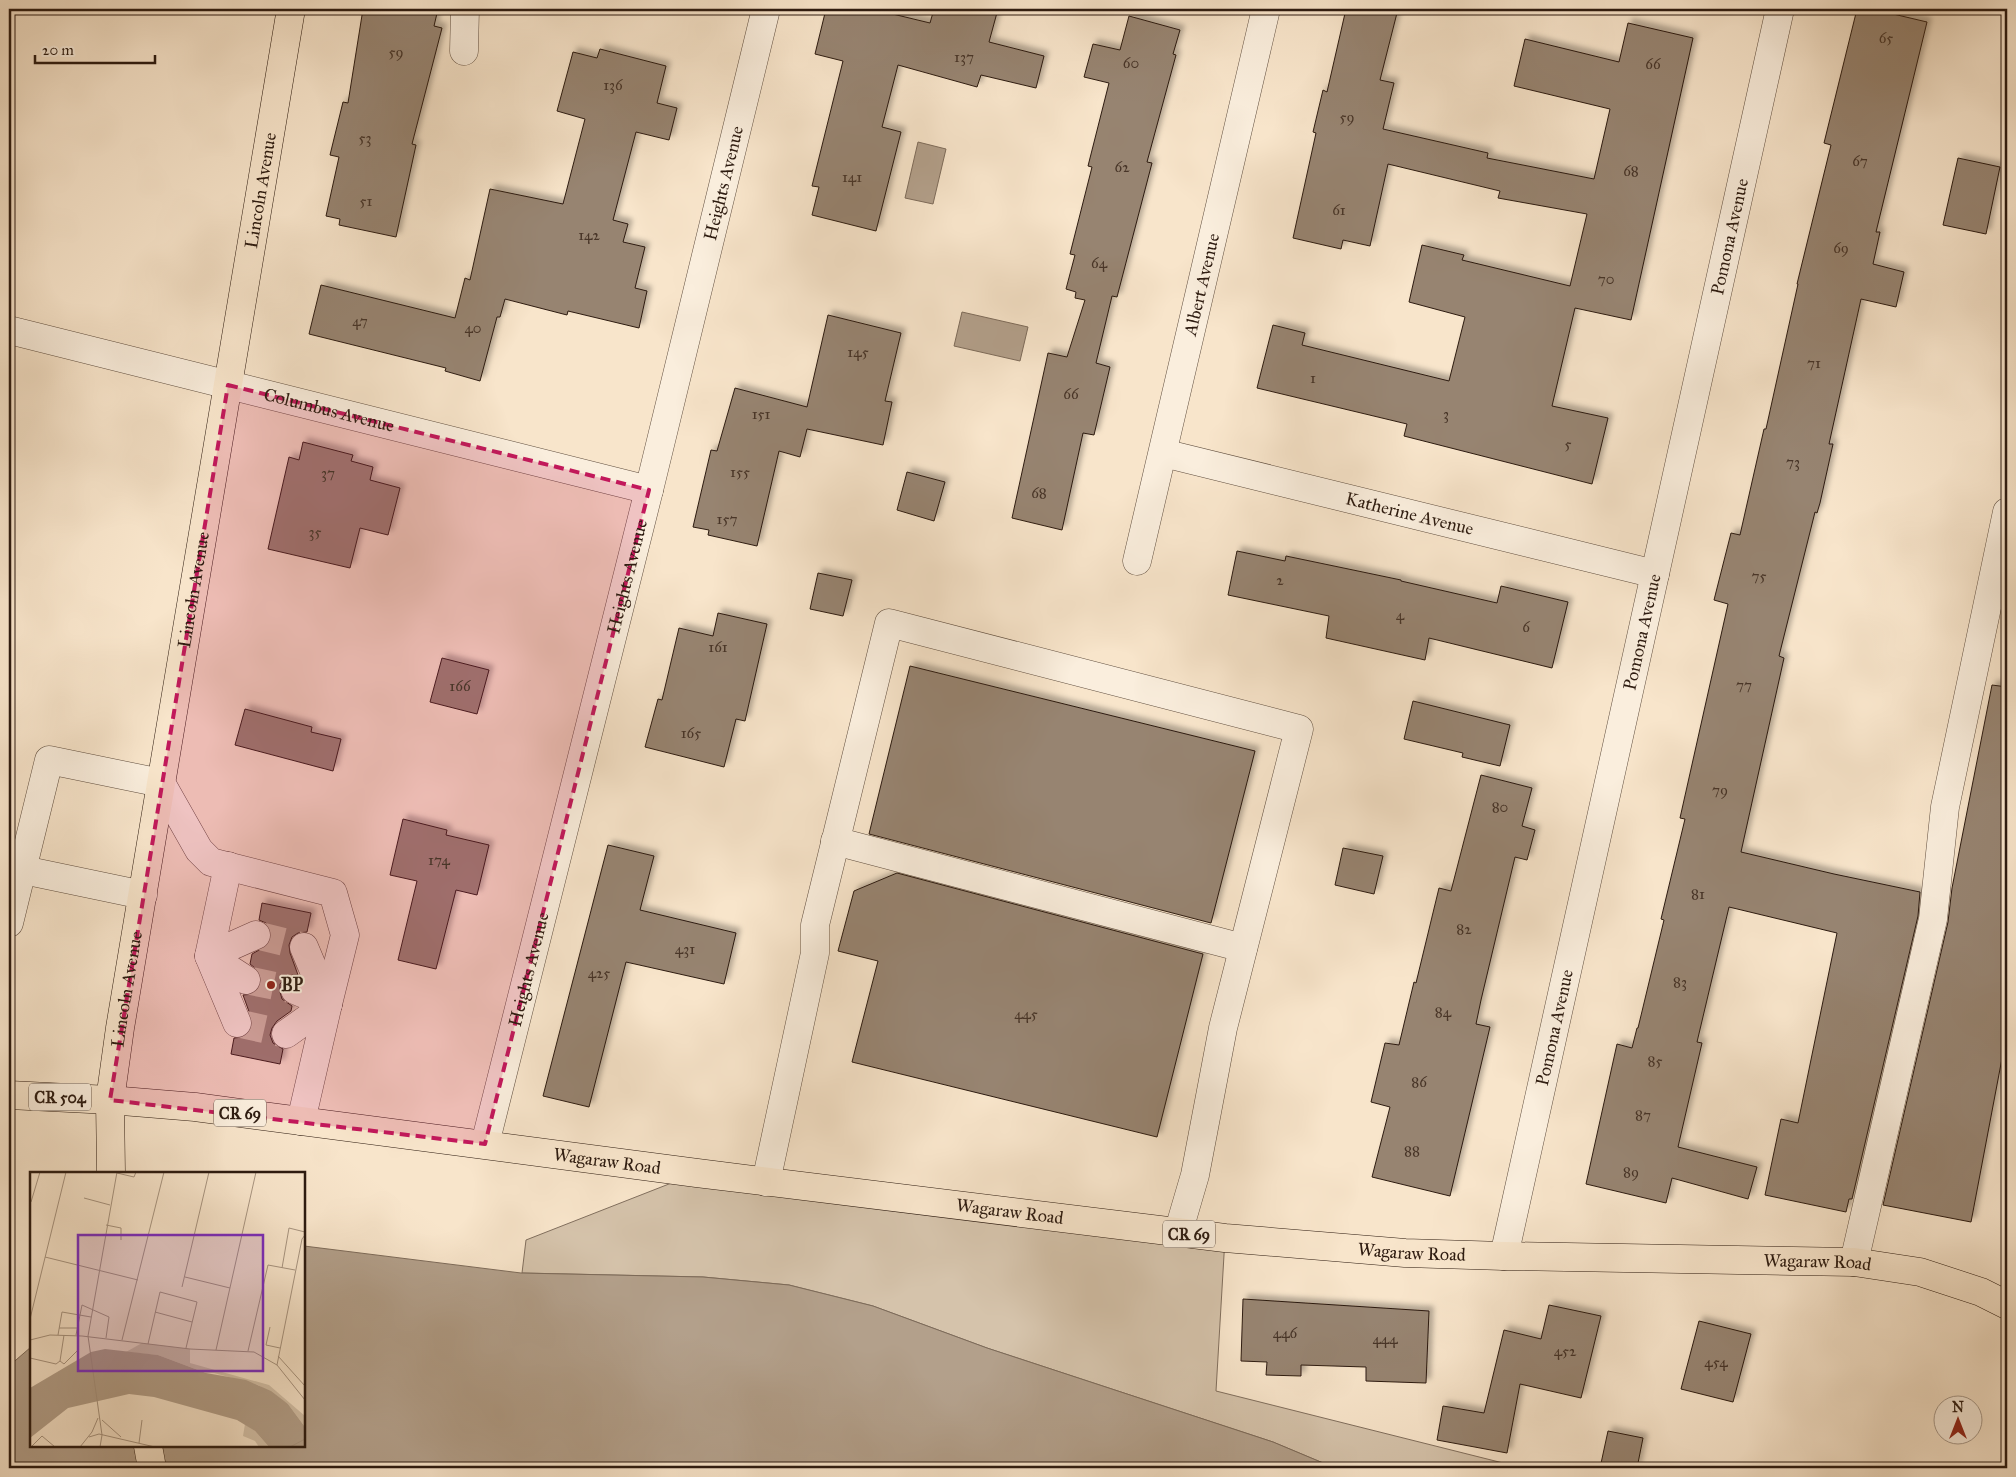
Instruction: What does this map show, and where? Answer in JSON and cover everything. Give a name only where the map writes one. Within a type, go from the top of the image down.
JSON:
[{"type":"main road","name":"Lincoln Avenue","points":[[111,1172],[110,1100],[161,783],[291,9]]},
{"type":"main road","name":"Wagaraw Road","points":[[9,1094],[194,1107],[766,1182],[1178,1233],[1359,1250],[1504,1256],[1854,1262],[1920,1272],[1981,1292],[2007,1304]]},
{"type":"main road","points":[[148,1447],[152,1468]]},
{"type":"street","points":[[464,51],[465,9]]},
{"type":"street","name":"Heights Avenue","points":[[485,1144],[649,490],[766,9]]},
{"type":"street","name":"Albert Avenue","points":[[1137,561],[1266,9]]},
{"type":"street","name":"Pomona Avenue","points":[[1504,1256],[1780,9]]},
{"type":"street","name":"Columbus Avenue","points":[[9,330],[649,490]]},
{"type":"street","name":"Katherine Avenue","points":[[1163,453],[1655,574]]},
{"type":"street","points":[[1854,1262],[1933,919],[1945,807],[2007,512]]},
{"type":"street","points":[[766,1182],[815,953],[815,925],[889,623],[1299,729],[1223,1028],[1195,1175],[1178,1233]]},
{"type":"street","points":[[9,923],[16,868],[49,760],[161,783],[199,850],[211,862],[333,894],[345,935],[301,1121]]},
{"type":"street","points":[[835,841],[1243,948]]},
{"type":"street","points":[[228,866],[209,956],[237,1023]]},
{"type":"street","points":[[16,868],[143,895]]},
{"type":"street","points":[[209,956],[256,935]]},
{"type":"street","points":[[304,947],[328,1004]]},
{"type":"street","points":[[209,956],[246,980]]},
{"type":"street","points":[[295,990],[328,1004]]},
{"type":"street","points":[[286,1034],[328,1004]]},
{"type":"highlighted area","points":[[228,385],[649,490],[485,1144],[110,1100]]},
{"type":"shaded area","points":[[918,142],[946,149],[933,204],[905,198]]},
{"type":"shaded area","points":[[962,312],[1028,327],[1020,361],[954,346]]},
{"type":"shaded area","points":[[697,1173],[1225,1238],[1216,1391],[1523,1468],[1335,1468],[1273,1442],[987,1348],[873,1306],[789,1285],[703,1277],[522,1273],[526,1240]]},
{"type":"shaded area","points":[[305,1246],[521,1273],[703,1277],[789,1285],[873,1306],[987,1348],[1273,1442],[1335,1468],[9,1468],[9,1366],[30,1348],[30,1447],[305,1447]]},
{"type":"building","points":[[363,9],[438,9],[434,26],[442,28],[412,144],[416,145],[396,237],[339,225],[340,219],[326,216],[339,157],[330,155],[343,102],[348,103]]},
{"type":"building","points":[[826,9],[872,9],[930,23],[934,9],[998,9],[989,42],[1044,56],[1036,88],[981,75],[977,87],[898,65],[882,127],[901,132],[876,231],[812,215],[819,187],[812,186],[843,61],[815,54]]},
{"type":"building","points":[[1346,9],[1398,9],[1380,80],[1394,83],[1383,129],[1488,153],[1487,158],[1594,179],[1610,109],[1514,86],[1525,39],[1619,62],[1628,23],[1693,38],[1631,320],[1575,308],[1552,406],[1608,418],[1592,484],[1404,436],[1407,424],[1257,388],[1273,325],[1305,333],[1302,345],[1449,381],[1465,317],[1409,302],[1422,245],[1464,255],[1462,260],[1570,286],[1587,214],[1498,198],[1500,191],[1388,164],[1370,246],[1343,240],[1341,249],[1293,238],[1316,133],[1313,132],[1323,90],[1327,92]]},
{"type":"building","points":[[1857,9],[1872,9],[1927,22],[1876,232],[1880,232],[1873,264],[1904,272],[1896,307],[1861,299],[1829,444],[1833,444],[1820,503],[1817,513],[1815,512],[1779,656],[1784,658],[1741,852],[1920,892],[1918,916],[1852,1199],[1849,1199],[1846,1212],[1765,1195],[1781,1119],[1798,1123],[1837,933],[1729,907],[1697,1042],[1702,1043],[1678,1147],[1757,1167],[1748,1199],[1672,1178],[1666,1203],[1586,1184],[1617,1044],[1632,1048],[1664,920],[1661,919],[1685,819],[1680,818],[1728,604],[1714,600],[1731,533],[1740,535],[1764,429],[1766,429],[1797,284],[1831,145],[1824,143]]},
{"type":"building","points":[[1129,16],[1180,30],[1173,54],[1176,55],[1147,162],[1152,163],[1117,297],[1112,296],[1096,363],[1110,367],[1094,435],[1083,433],[1062,530],[1012,518],[1048,353],[1067,357],[1085,300],[1075,298],[1076,292],[1066,289],[1075,255],[1070,254],[1092,167],[1088,166],[1109,83],[1084,77],[1093,44],[1120,50]]},
{"type":"building","points":[[600,49],[666,66],[657,103],[677,108],[669,140],[636,132],[613,220],[628,224],[623,242],[645,247],[635,288],[647,291],[639,328],[568,311],[567,315],[505,299],[500,317],[497,317],[480,381],[445,371],[446,368],[309,334],[321,285],[455,318],[465,278],[470,280],[490,189],[563,204],[585,119],[557,111],[573,52],[597,58]]},
{"type":"building","points":[[1958,158],[2000,167],[1986,234],[1943,225]]},
{"type":"building","points":[[828,315],[901,333],[885,401],[892,402],[883,445],[807,429],[800,457],[779,451],[757,546],[708,535],[709,530],[693,527],[711,450],[717,451],[735,388],[807,407]]},
{"type":"building","points":[[303,442],[353,455],[351,461],[373,467],[370,480],[400,488],[388,535],[360,528],[350,568],[268,549],[289,457],[299,460]]},
{"type":"building","points":[[907,472],[945,482],[934,521],[897,510]]},
{"type":"building","points":[[1237,551],[1285,561],[1286,556],[1401,580],[1497,603],[1501,586],[1568,602],[1552,668],[1429,638],[1425,660],[1326,638],[1329,616],[1228,595]]},
{"type":"building","points":[[818,573],[852,580],[843,616],[810,609]]},
{"type":"building","points":[[718,613],[767,624],[745,721],[736,719],[724,767],[645,747],[658,699],[662,700],[679,628],[713,636]]},
{"type":"building","points":[[442,658],[489,670],[477,714],[430,702]]},
{"type":"building","points":[[910,666],[1255,751],[1211,923],[869,834]]},
{"type":"building","points":[[1992,685],[2007,687],[2007,1032],[1971,1222],[1883,1205],[1948,922],[1952,888]]},
{"type":"building","points":[[1413,701],[1510,725],[1500,766],[1462,757],[1463,753],[1404,739]]},
{"type":"building","points":[[245,709],[312,727],[311,732],[341,739],[333,771],[235,745]]},
{"type":"building","points":[[1481,775],[1532,788],[1522,826],[1535,830],[1527,860],[1515,857],[1481,1000],[1476,1024],[1490,1027],[1450,1196],[1372,1177],[1390,1107],[1371,1102],[1385,1043],[1399,1045],[1439,888],[1451,891]]},
{"type":"building","points":[[403,819],[447,830],[446,835],[489,845],[477,895],[456,890],[436,969],[398,960],[417,881],[390,875]]},
{"type":"building","points":[[608,845],[654,856],[640,910],[736,933],[724,984],[626,962],[589,1107],[543,1096]]},
{"type":"building","points":[[1343,848],[1383,856],[1374,894],[1335,885]]},
{"type":"building","points":[[897,873],[1203,954],[1157,1137],[852,1062],[878,961],[838,951],[854,891]]},
{"type":"building","name":"BP","points":[[262,903],[311,913],[307,932],[298,933],[292,937],[289,945],[298,975],[286,977],[280,984],[282,999],[292,1006],[291,1011],[277,1021],[270,1035],[273,1043],[283,1049],[280,1064],[231,1054],[234,1038],[243,1037],[250,1032],[252,1025],[243,995],[254,994],[262,981],[260,972],[250,964],[252,954],[268,945],[271,937],[270,928],[266,923],[259,920]]},
{"type":"building","points":[[1243,1299],[1429,1311],[1426,1383],[1366,1381],[1366,1367],[1301,1365],[1301,1376],[1266,1375],[1267,1362],[1241,1361]]},
{"type":"building","points":[[1549,1305],[1601,1316],[1581,1398],[1520,1384],[1507,1453],[1437,1440],[1443,1406],[1484,1413],[1504,1330],[1541,1339]]},
{"type":"building","points":[[1699,1321],[1751,1334],[1733,1402],[1681,1389]]},
{"type":"building","points":[[1608,1431],[1643,1438],[1637,1468],[1600,1468]]},
{"type":"tunnel","points":[[256,935],[304,947]]},
{"type":"tunnel","points":[[246,980],[295,990]]},
{"type":"tunnel","points":[[237,1023],[286,1034]]},
{"type":"place","name":"BP","points":[[271,985]]}]
